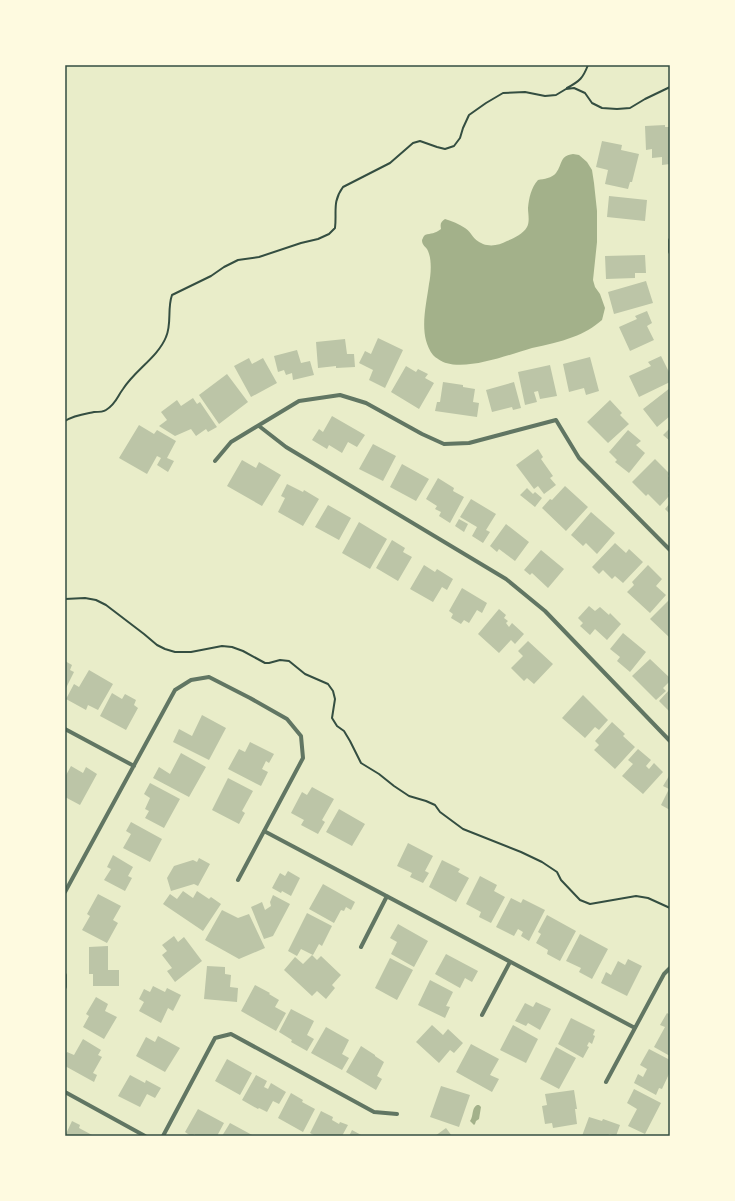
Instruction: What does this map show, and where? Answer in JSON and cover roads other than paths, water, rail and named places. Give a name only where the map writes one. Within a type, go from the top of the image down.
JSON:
[{"type":"street","points":[[670,240],[670,252]]},
{"type":"street","points":[[214,461],[231,442],[299,401],[340,395],[366,403],[422,434],[444,444],[468,443],[556,420],[579,458],[670,550]]},
{"type":"street","points":[[259,426],[286,447],[506,579],[545,611],[670,741]]},
{"type":"street","points":[[65,892],[175,690],[191,680],[208,678],[250,698],[287,719],[301,736],[303,758],[238,880]]},
{"type":"street","points":[[65,729],[134,766]]},
{"type":"street","points":[[264,831],[634,1028]]},
{"type":"street","points":[[361,947],[387,896]]},
{"type":"street","points":[[482,1016],[510,962]]},
{"type":"street","points":[[606,1082],[664,974],[670,968]]},
{"type":"street","points":[[65,975],[65,987]]},
{"type":"street","points":[[163,1136],[216,1038],[231,1034],[374,1112],[397,1114]]},
{"type":"street","points":[[65,1092],[145,1136]]}]
